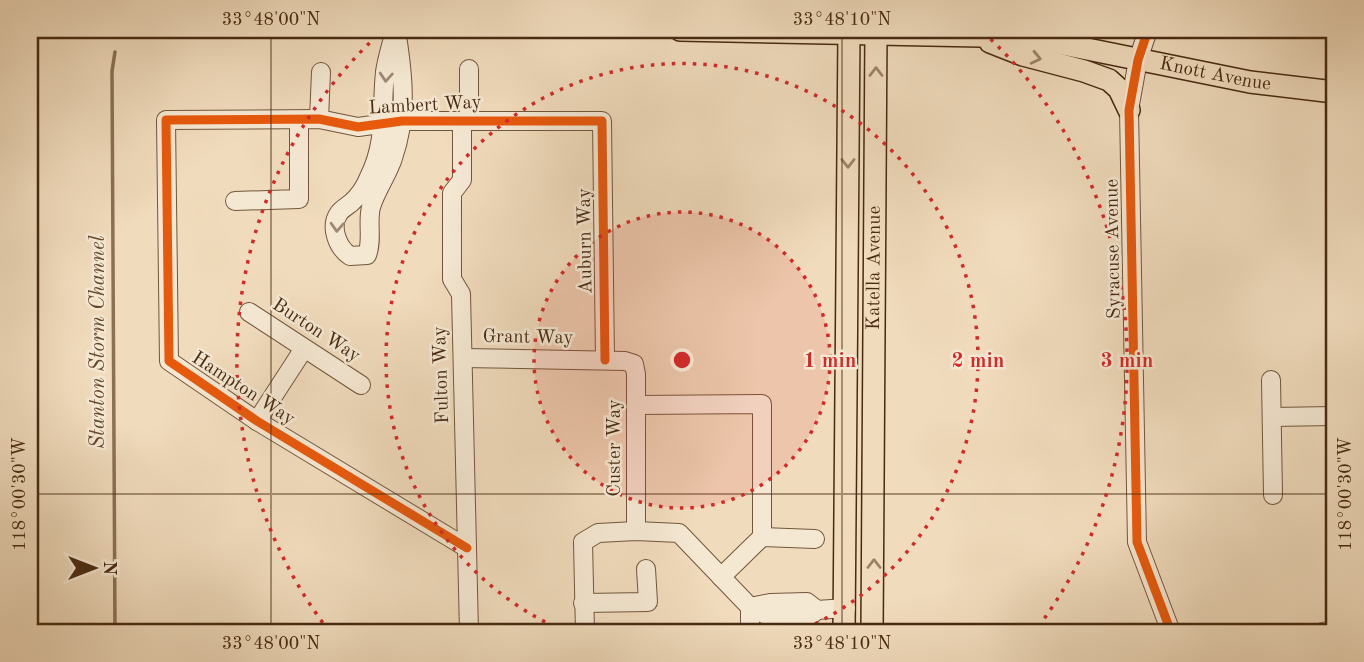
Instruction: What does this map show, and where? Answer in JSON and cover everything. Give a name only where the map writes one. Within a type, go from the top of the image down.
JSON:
[{"type":"main road","name":"Knott Avenue","points":[[680,30],[1028,37],[1250,82],[1334,92]]},
{"type":"main road","name":"Katella Avenue","points":[[844,632],[849,32]]},
{"type":"main road","name":"Katella Avenue","points":[[872,632],[876,32]]},
{"type":"main road","points":[[972,35],[1023,55],[1109,80],[1119,89],[1129,110]]},
{"type":"main road","points":[[848,333],[860,365],[861,438],[875,442]]},
{"type":"street","points":[[365,201],[387,176],[403,71],[395,30]]},
{"type":"street","name":"Syracuse Avenue","points":[[1148,30],[1138,60],[1129,110],[1137,541],[1171,632]]},
{"type":"street","name":"Fulton Way","points":[[469,69],[461,180],[452,193],[453,279],[461,294],[469,632]]},
{"type":"street","points":[[319,119],[321,72]]},
{"type":"street","name":"Lambert Way","points":[[166,120],[319,119],[358,127],[466,121],[602,121]]},
{"type":"street","name":"Hampton Way","points":[[166,120],[169,361],[257,421],[467,548]]},
{"type":"street","points":[[235,201],[299,200],[299,120]]},
{"type":"street","name":"Auburn Way","points":[[602,121],[605,360]]},
{"type":"street","name":"Burton Way","points":[[249,312],[303,350],[361,385]]},
{"type":"street","points":[[257,421],[303,350]]},
{"type":"street","name":"Grant Way","points":[[463,358],[605,360],[634,364]]},
{"type":"street","name":"Custer Way","points":[[634,364],[636,531]]},
{"type":"street","points":[[1271,380],[1273,495]]},
{"type":"street","points":[[636,405],[762,404],[762,537],[721,577]]},
{"type":"street","points":[[1272,417],[1334,416]]},
{"type":"street","points":[[584,632],[583,542],[598,533],[679,533],[750,607],[768,616],[809,617],[817,610],[846,608]]},
{"type":"street","points":[[762,537],[814,539]]},
{"type":"street","points":[[583,603],[648,602],[646,569]]},
{"type":"street","points":[[750,607],[751,632]]},
{"type":"street","points":[[1322,632],[1334,630]]},
{"type":"waterway","name":"Stanton Storm Channel","points":[[115,52],[112,71],[115,632]]},
{"type":"cycle path","points":[[1148,30],[1138,60],[1129,110],[1137,542],[1171,632]]},
{"type":"cycle path","points":[[467,548],[257,421],[169,361],[166,120],[319,119],[358,127],[402,121],[602,121],[605,360]]}]
